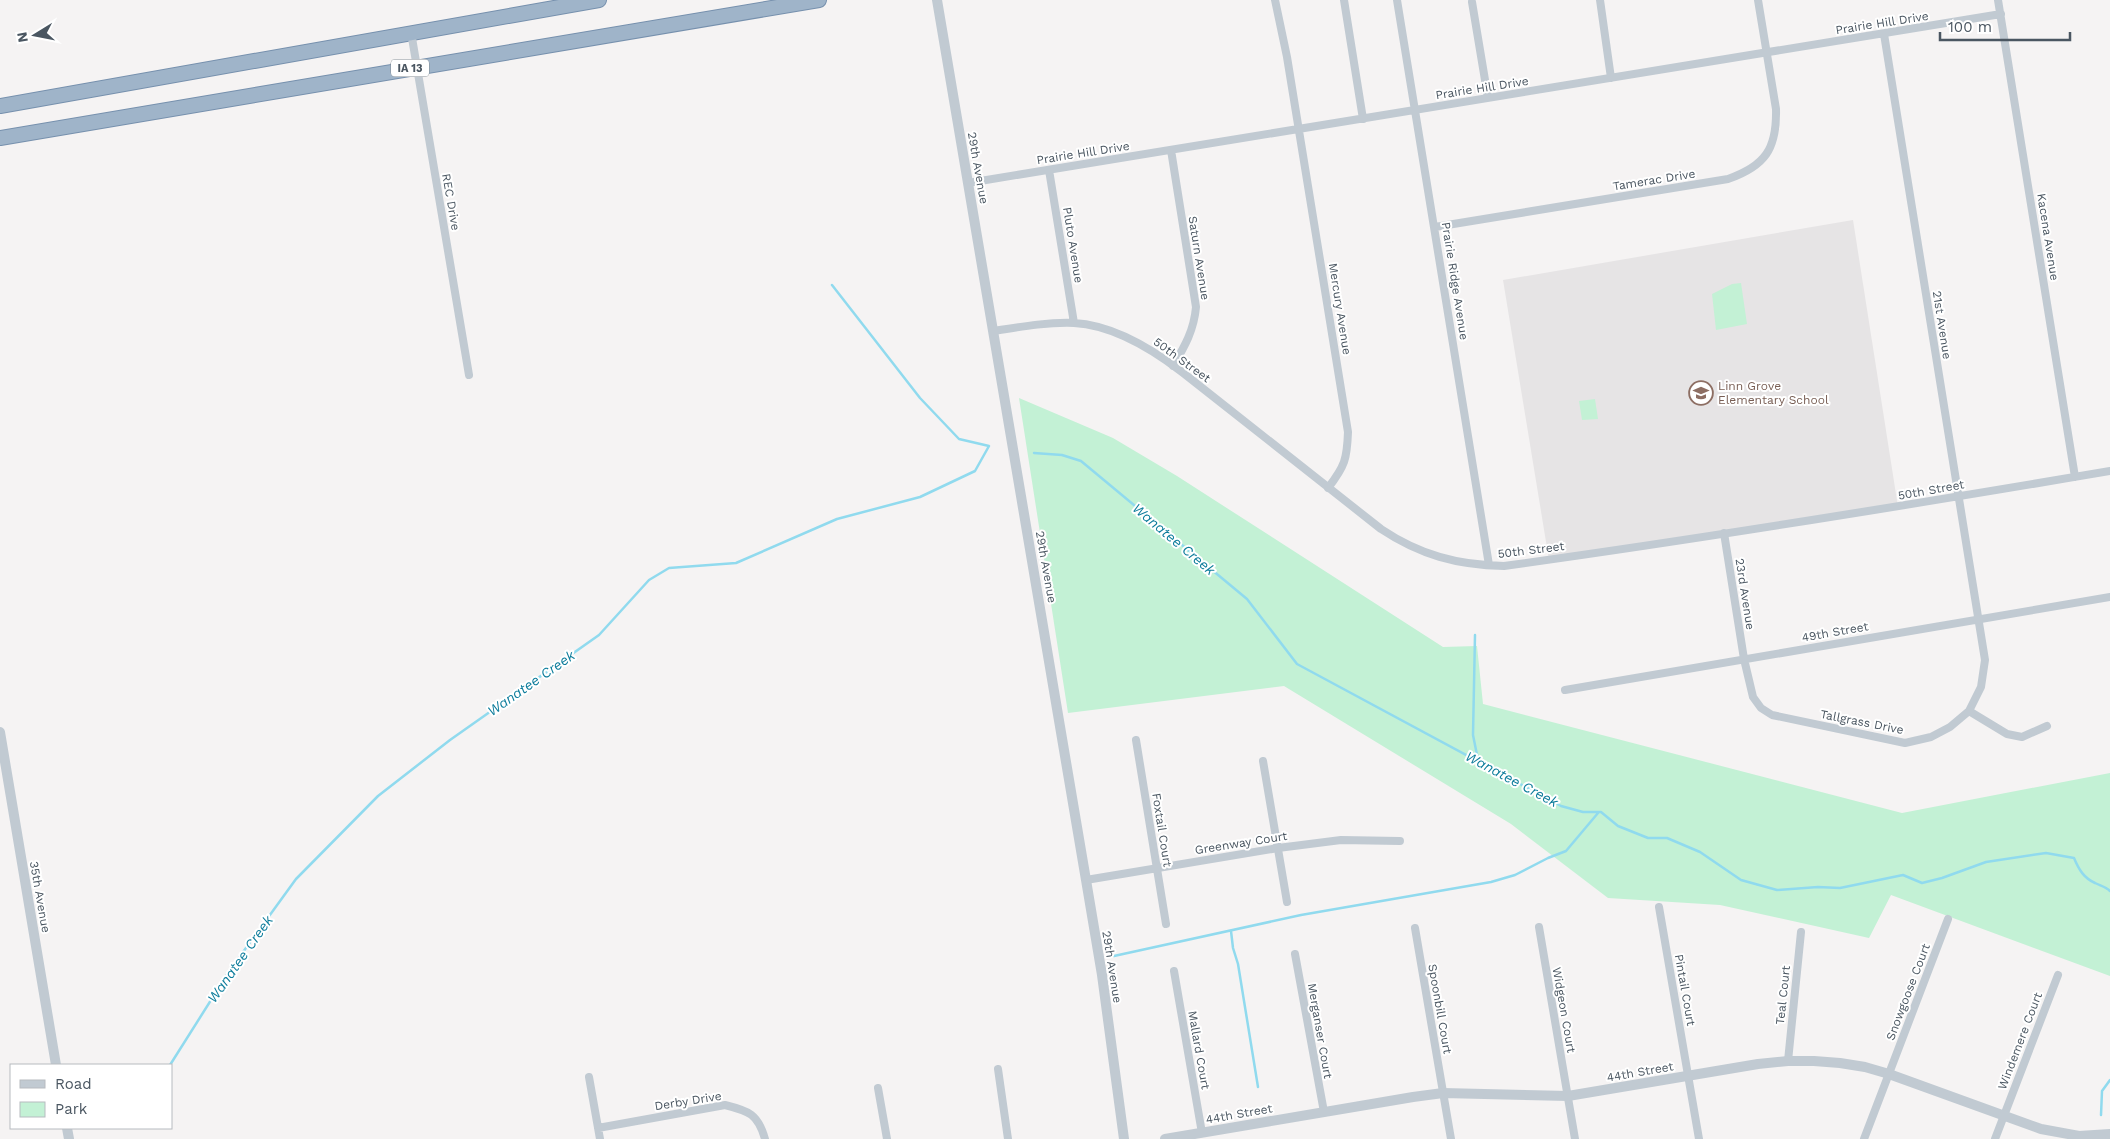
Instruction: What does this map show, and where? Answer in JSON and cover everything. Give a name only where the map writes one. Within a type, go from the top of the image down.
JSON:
[{"type":"highway","points":[[0,106],[599,0]]},
{"type":"highway","name":"IA 13","points":[[0,138],[820,0]]},
{"type":"street","name":"29th Avenue","points":[[937,0],[1102,975],[1124,1139]]},
{"type":"street","name":"Mercury Avenue","points":[[1275,0],[1287,57],[1348,432],[1347,456],[1340,472],[1328,488]]},
{"type":"street","points":[[1344,0],[1363,119]]},
{"type":"street","name":"Prairie Ridge Avenue","points":[[1397,0],[1489,565]]},
{"type":"street","points":[[1600,0],[1611,78]]},
{"type":"street","name":"Tamerac Drive","points":[[1435,227],[1728,179],[1745,173],[1761,162],[1771,146],[1776,126],[1776,108],[1758,0]]},
{"type":"street","name":"Kacena Avenue","points":[[1998,0],[2075,477]]},
{"type":"street","points":[[1472,2],[1488,98]]},
{"type":"street","name":"Prairie Hill Drive","points":[[968,183],[2001,14]]},
{"type":"street","name":"REC Drive","points":[[411,32],[469,375]]},
{"type":"street","name":"21st Avenue","points":[[1884,34],[1978,620]]},
{"type":"street","name":"Saturn Avenue","points":[[1171,150],[1196,307],[1191,332],[1173,366]]},
{"type":"street","name":"Pluto Avenue","points":[[1049,170],[1074,323]]},
{"type":"street","name":"50th Street","points":[[993,331],[1043,324],[1074,323],[1099,327],[1150,349],[1380,529],[1404,544],[1451,560],[1489,565],[1531,562],[1724,533],[1958,497],[2110,471]]},
{"type":"street","name":"23rd Avenue","points":[[1724,533],[1744,659]]},
{"type":"street","name":"49th Street","points":[[1565,690],[2110,598]]},
{"type":"street","name":"Tallgrass Drive","points":[[1744,659],[1753,697],[1760,708],[1772,715],[1905,743],[1931,736],[1950,727],[1969,711],[1981,687],[1985,660],[1978,620]]},
{"type":"street","points":[[1969,711],[2007,734],[2022,736],[2047,726]]},
{"type":"street","name":"35th Avenue","points":[[0,732],[56,1064]]},
{"type":"street","name":"Foxtail Court","points":[[1136,740],[1166,924]]},
{"type":"street","points":[[1263,761],[1287,902]]},
{"type":"street","name":"Greenway Court","points":[[1086,880],[1278,848],[1341,840],[1400,841]]},
{"type":"street","name":"Pintail Court","points":[[1659,907],[1699,1139]]},
{"type":"street","name":"Snowgoose Court","points":[[1864,1139],[1948,919]]},
{"type":"street","name":"Widgeon Court","points":[[1538,926],[1576,1139]]},
{"type":"street","name":"Spoonbill Court","points":[[1415,928],[1451,1139]]},
{"type":"street","name":"Teal Court","points":[[1788,1061],[1801,932]]},
{"type":"street","name":"Merganser Court","points":[[1295,954],[1324,1112]]},
{"type":"street","name":"Mallard Court","points":[[1174,971],[1202,1133]]},
{"type":"street","name":"Windemere Court","points":[[1994,1139],[2058,975]]},
{"type":"street","name":"44th Street","points":[[1165,1139],[1443,1093],[1568,1096],[1758,1064],[1788,1061],[1840,1063],[1865,1067],[2060,1134],[2079,1136],[2110,1134]]},
{"type":"street","points":[[998,1069],[1008,1139]]},
{"type":"street","points":[[589,1077],[600,1139]]},
{"type":"street","points":[[878,1088],[887,1139]]},
{"type":"street","name":"Derby Drive","points":[[598,1128],[725,1105],[745,1110],[758,1120],[765,1139]]},
{"type":"shaded area","name":"Linn Grove Elementary School","points":[[1853,220],[1898,507],[1549,560],[1503,280]]},
{"type":"green space","points":[[1741,283],[1747,324],[1716,330],[1712,294],[1732,284]]},
{"type":"green space","points":[[1019,398],[1113,438],[1177,476],[1443,647],[1477,646],[1483,704],[1902,813],[2110,773],[2110,976],[1891,895],[1869,938],[1720,905],[1608,898],[1511,824],[1284,686],[1068,713]]},
{"type":"green space","points":[[1595,399],[1598,419],[1582,420],[1579,401]]},
{"type":"waterway","name":"Wanatee Creek","points":[[171,1064],[230,970],[296,879],[378,796],[450,740],[599,635],[649,580],[669,568],[736,563],[837,519],[920,497],[975,471],[989,446],[959,439],[920,398],[832,285]]},
{"type":"waterway","name":"Wanatee Creek","points":[[1034,453],[1062,455],[1081,461],[1247,599],[1297,664],[1561,806],[1583,812],[1601,812],[1618,826],[1648,838],[1667,838],[1700,852],[1741,880],[1777,890],[1818,887],[1840,888],[1903,875],[1922,883],[1986,862],[2046,853],[2074,858],[2085,876],[2110,891]]},
{"type":"waterway","points":[[1475,635],[1473,735],[1478,760]]},
{"type":"waterway","points":[[1114,956],[1301,915],[1491,882],[1515,875],[1566,851],[1598,813]]},
{"type":"waterway","points":[[1231,931],[1258,1087]]},
{"type":"waterway","points":[[2101,1115],[2102,1091],[2110,1080]]},
{"type":"place","name":"Linn Grove Elementary School","points":[[1701,393]]}]
